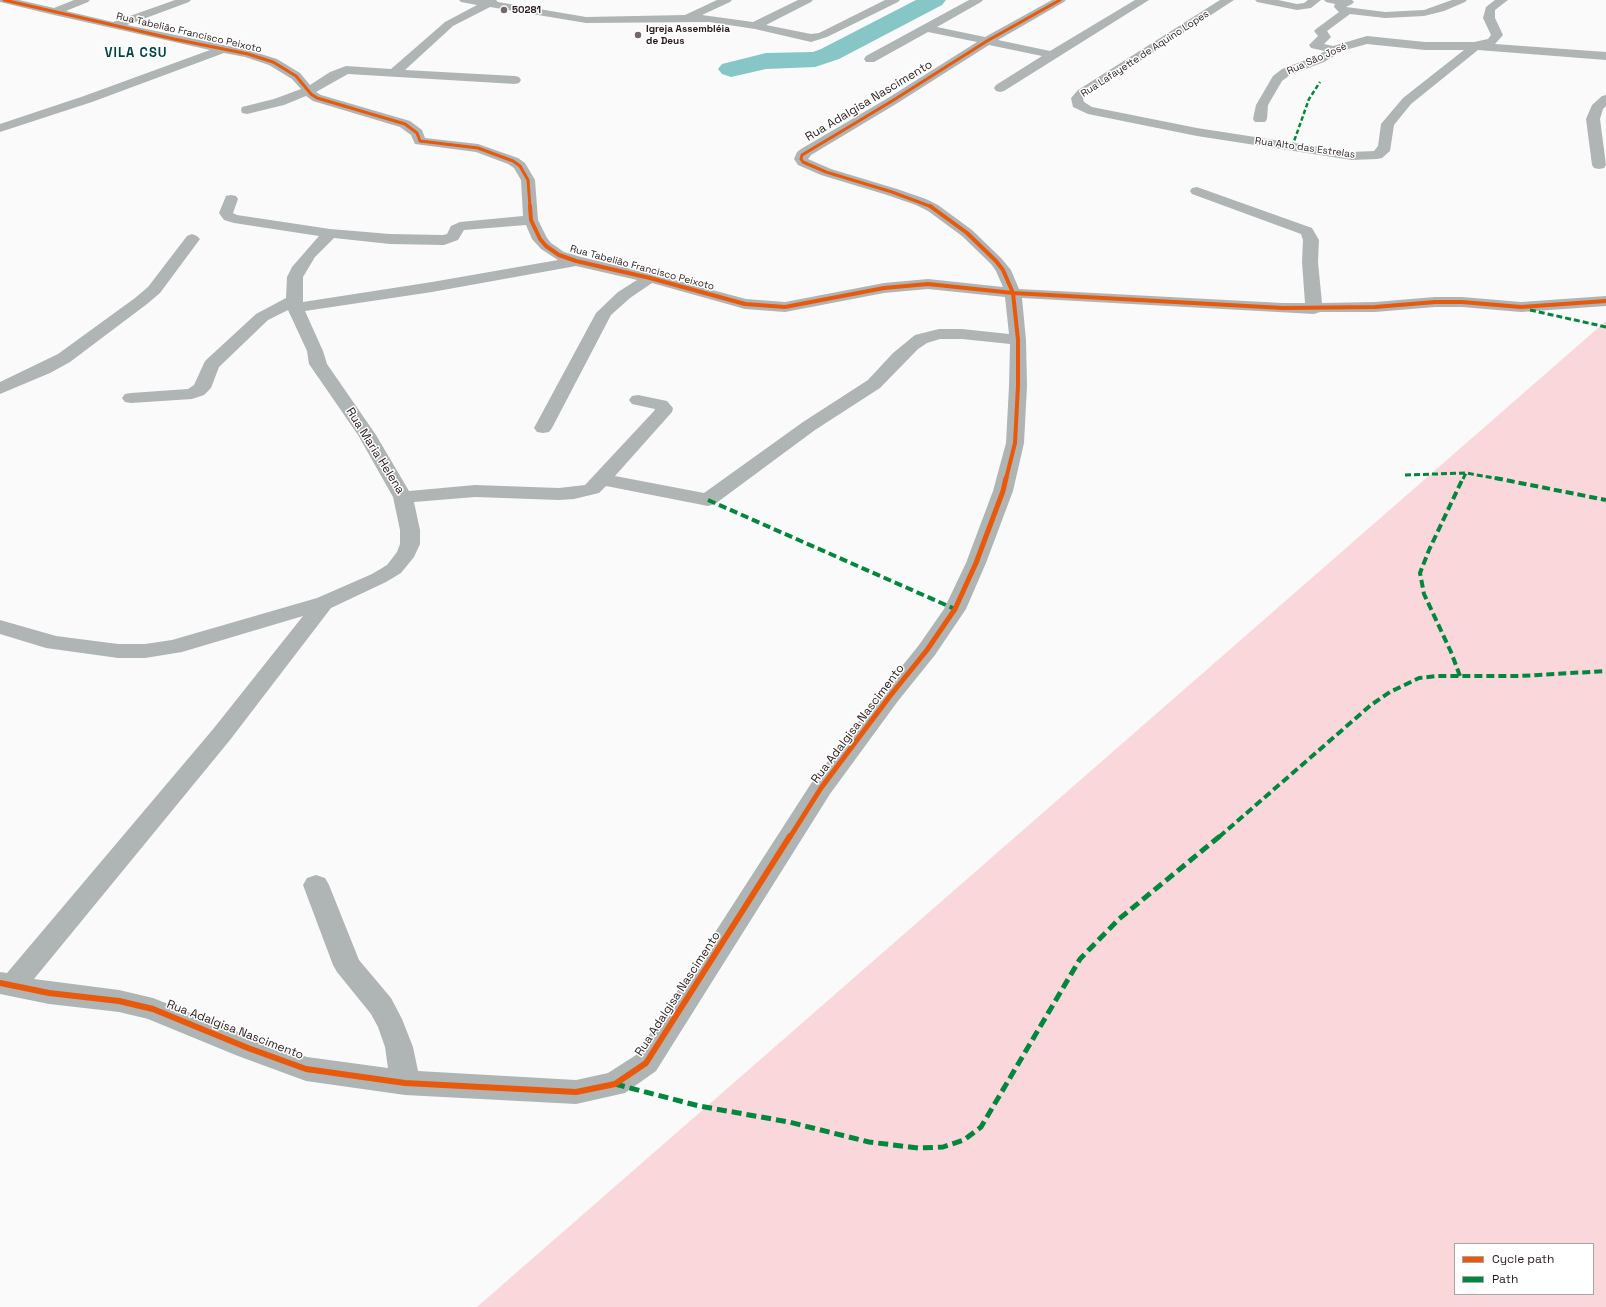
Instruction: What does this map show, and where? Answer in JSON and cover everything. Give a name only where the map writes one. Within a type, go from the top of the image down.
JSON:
[{"type":"street","name":"Rua Tabelião Francisco Peixoto","points":[[4,0],[248,54],[273,62],[296,76],[308,91],[317,98],[405,124],[417,133],[419,140],[423,142],[478,148],[513,161],[520,166],[528,180],[531,220],[540,239],[546,246],[559,255],[576,261],[650,278],[745,304],[774,308],[797,306],[884,288],[917,284],[939,284],[1013,293],[1314,309],[1375,307],[1435,302],[1462,302],[1521,307],[1606,301]]},
{"type":"street","points":[[54,12],[84,0]]},
{"type":"street","points":[[116,26],[185,0]]},
{"type":"street","points":[[464,0],[493,2],[586,20],[651,20],[688,18],[723,21],[814,38],[890,2]]},
{"type":"street","points":[[688,18],[726,0]]},
{"type":"street","points":[[755,26],[807,0]]},
{"type":"street","points":[[869,0],[890,2]]},
{"type":"street","points":[[870,59],[977,0]]},
{"type":"street","name":"Rua Adalgisa Nascimento","points":[[6,984],[49,993],[119,1001],[153,1009],[248,1048],[306,1069],[405,1083],[576,1092],[615,1084],[646,1063],[821,788],[890,696],[927,650],[955,609],[976,563],[1003,491],[1014,443],[1018,386],[1018,340],[1013,293],[1003,270],[996,261],[967,233],[933,208],[921,202],[892,192],[809,166],[801,159],[806,152],[892,101],[987,41],[1060,0]]},
{"type":"street","points":[[1000,88],[1143,0]]},
{"type":"street","name":"Rua Lafayette de Aquino Lopes","points":[[1088,110],[1082,108],[1077,101],[1077,98],[1082,93],[1228,0]]},
{"type":"street","points":[[1261,0],[1286,5],[1305,6],[1315,0]]},
{"type":"street","points":[[1330,0],[1348,2],[1340,5],[1340,7],[1344,10],[1402,15],[1424,13],[1440,9],[1461,0]]},
{"type":"street","name":"Rua Alto das Estrelas","points":[[1088,110],[1197,132],[1323,152],[1352,156],[1377,155],[1383,151],[1385,146],[1388,124],[1407,101],[1475,46],[1492,41],[1496,38],[1497,35],[1489,18],[1490,9],[1502,0]]},
{"type":"street","points":[[395,72],[442,29],[493,2]]},
{"type":"street","points":[[1419,2],[1440,9]]},
{"type":"street","points":[[1336,50],[1317,46],[1315,44],[1325,37],[1320,31],[1345,13],[1344,10]]},
{"type":"street","points":[[926,28],[1052,55]]},
{"type":"street","name":"Rua São José","points":[[1260,119],[1262,105],[1277,79],[1286,72],[1320,59],[1336,50],[1356,42],[1367,40],[1425,46],[1475,46]]},
{"type":"street","points":[[1475,46],[1564,59],[1606,56]]},
{"type":"street","points":[[0,128],[88,99],[223,49]]},
{"type":"street","points":[[247,110],[279,102],[308,91],[334,75],[346,70],[515,80]]},
{"type":"street","points":[[1600,165],[1594,119],[1597,108],[1606,99]]},
{"type":"street","points":[[1197,191],[1307,231],[1311,240],[1310,262],[1314,309]]},
{"type":"street","points":[[231,199],[226,212],[229,217],[234,219],[330,233],[383,238],[444,240],[454,237],[456,229],[460,226],[531,220]]},
{"type":"street","name":"Rua Maria Helena","points":[[0,627],[54,643],[118,651],[145,651],[174,647],[324,603],[379,578],[394,569],[401,562],[408,553],[410,544],[410,530],[403,497],[367,436],[318,364],[315,351],[295,304],[295,277],[300,267],[330,233]]},
{"type":"street","points":[[0,389],[64,358],[140,302],[154,290],[192,239]]},
{"type":"street","points":[[131,398],[192,394],[198,391],[202,388],[211,365],[262,317],[295,304],[432,287],[576,261]]},
{"type":"street","points":[[543,428],[604,313],[624,294],[650,278]]},
{"type":"street","points":[[602,479],[708,500],[802,430],[874,384],[912,344],[921,339],[939,334],[962,334],[1018,340]]},
{"type":"street","points":[[403,497],[474,491],[574,493],[592,489],[663,412],[664,408],[661,405],[638,400]]},
{"type":"street","points":[[6,984],[222,734],[324,603]]},
{"type":"street","points":[[316,885],[347,965],[381,1006],[392,1027],[399,1047],[405,1083]]},
{"type":"shaded area","points":[[1606,321],[1606,1307],[477,1307]]},
{"type":"waterway","points":[[731,69],[766,61],[815,59],[830,54],[934,0]]},
{"type":"marked path","points":[[1292,147],[1309,99],[1320,82]]},
{"type":"marked path","points":[[1530,310],[1606,327]]},
{"type":"marked path","points":[[1405,475],[1466,473],[1606,500]]},
{"type":"marked path","points":[[1460,676],[1451,652],[1424,594],[1420,573],[1429,550],[1466,473]]},
{"type":"marked path","points":[[708,500],[955,609]]},
{"type":"marked path","points":[[615,1084],[699,1106],[789,1122],[869,1142],[918,1148],[943,1147],[964,1140],[981,1127],[1080,959],[1119,919],[1197,856],[1371,705],[1390,692],[1419,678],[1437,676],[1520,676],[1606,671]]},
{"type":"cycle path","points":[[4,0],[174,39],[248,54],[273,62],[296,76],[311,94],[317,98],[405,124],[417,133],[420,141],[478,148],[513,161],[520,166],[528,180],[531,220],[540,239],[546,246],[559,255],[576,261],[650,278],[745,304],[785,307],[884,288],[928,284],[1013,293],[1283,308],[1375,307],[1435,302],[1462,302],[1521,307],[1606,301]]},
{"type":"cycle path","points":[[0,983],[49,993],[119,1001],[153,1009],[248,1048],[306,1069],[405,1083],[576,1092],[615,1084],[646,1063],[821,788],[890,696],[927,650],[955,609],[976,563],[1003,491],[1015,443],[1018,386],[1018,340],[1013,293],[1003,270],[996,261],[967,233],[933,208],[921,202],[892,192],[826,172],[803,162],[801,159],[802,155],[892,101],[987,41],[1060,0]]},
{"type":"place","name":"50281","points":[[504,10]]},
{"type":"place","name":"Igreja Assembléia de Deus","points":[[638,35]]},
{"type":"district","name":"VILA CSU","points":[[136,53]]}]
